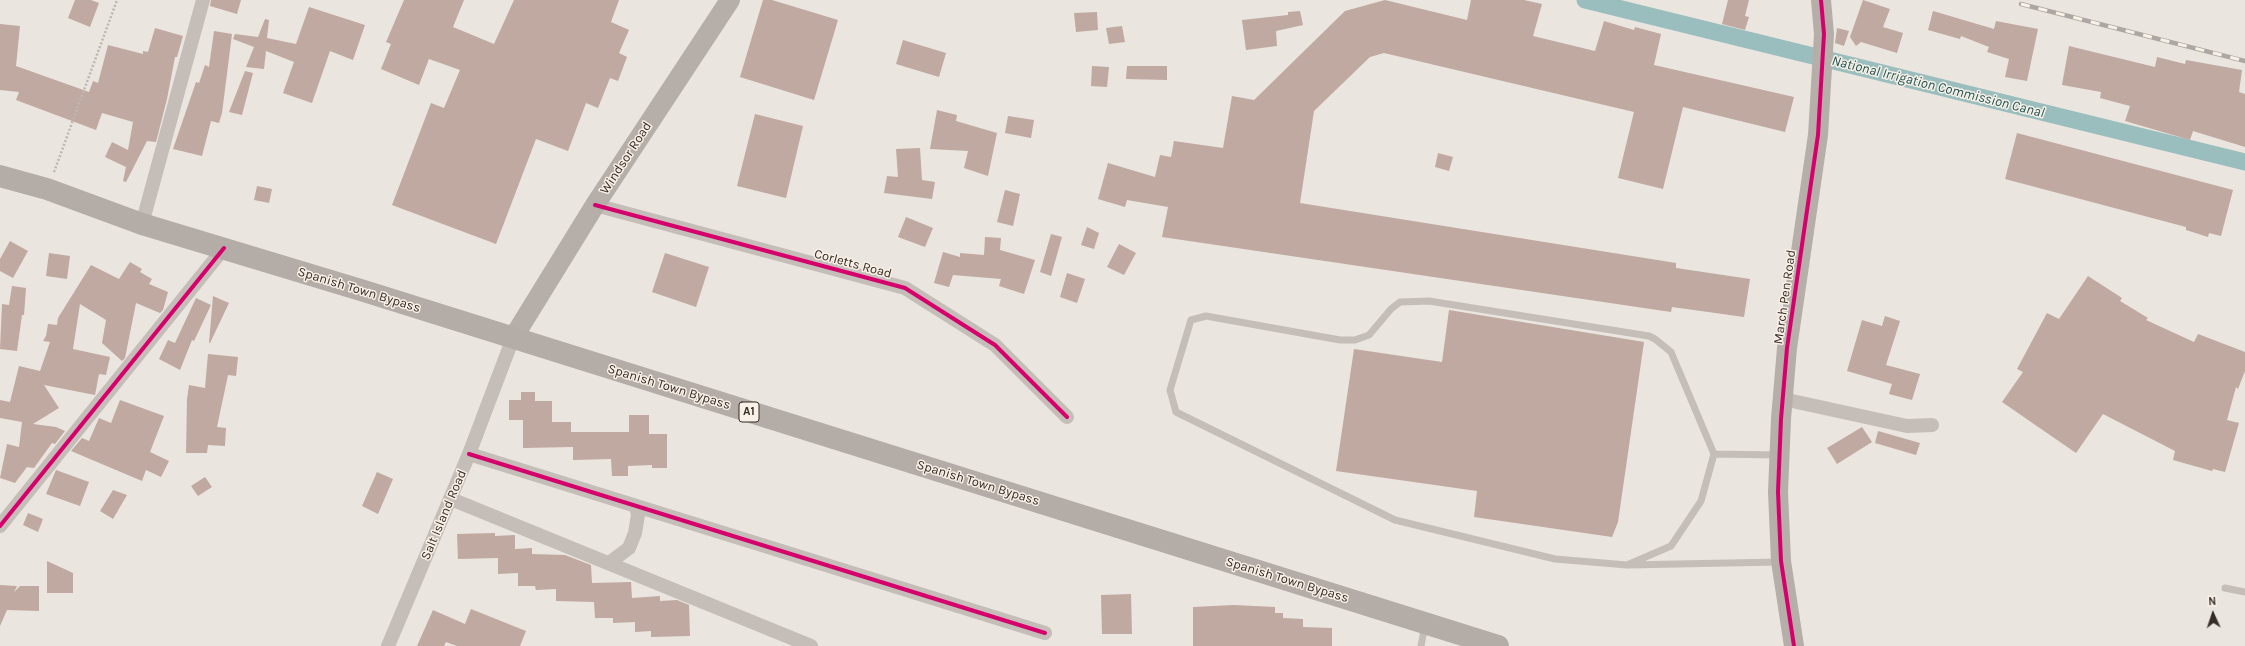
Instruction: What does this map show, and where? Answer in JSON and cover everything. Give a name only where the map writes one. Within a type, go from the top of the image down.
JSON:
[{"type":"main road","name":"Spanish Town Bypass","points":[[0,176],[47,189],[142,224],[224,248],[1498,646]]},
{"type":"street","points":[[142,224],[203,0]]},
{"type":"street","name":"Windsor Road","points":[[513,338],[595,205],[730,0]]},
{"type":"street","name":"March Pen Road","points":[[1794,646],[1782,562],[1778,492],[1779,455],[1787,348],[1818,135],[1823,79],[1824,34],[1819,2]]},
{"type":"street","name":"Corletts Road","points":[[595,205],[905,288],[995,345],[1066,417]]},
{"type":"street","points":[[0,526],[224,248]]},
{"type":"street","name":"Salt Island Road","points":[[388,646],[451,499],[513,338]]},
{"type":"street","points":[[1783,399],[1907,426],[1932,425]]},
{"type":"street","points":[[469,454],[1045,633]]},
{"type":"street","points":[[451,499],[811,646]]},
{"type":"street","points":[[609,563],[629,548],[635,533],[638,515],[636,506]]},
{"type":"lane","points":[[1627,564],[1671,546],[1702,501],[1714,454],[1671,352],[1649,336],[1429,301],[1400,302],[1369,335],[1355,340],[1340,340],[1206,316],[1191,320],[1170,390],[1176,412],[1394,520],[1555,559],[1627,564],[1782,562]]},
{"type":"lane","points":[[1714,454],[1779,455]]},
{"type":"lane","points":[[2225,588],[2245,592]]},
{"type":"lane","points":[[1421,646],[1426,623]]},
{"type":"path","points":[[47,189],[117,0]]},
{"type":"building","points":[[75,0],[91,0],[99,3],[90,27],[68,18]]},
{"type":"building","points":[[211,0],[241,0],[237,14],[210,6]]},
{"type":"building","points":[[404,0],[464,0],[453,27],[494,44],[514,0],[619,0],[611,22],[629,30],[619,53],[627,57],[618,81],[610,78],[598,108],[586,103],[568,151],[536,139],[496,244],[392,205],[431,103],[444,108],[460,70],[429,59],[419,85],[381,69],[391,44],[386,42]]},
{"type":"building","points":[[763,0],[772,0],[838,20],[814,100],[740,77]]},
{"type":"building","points":[[1385,0],[1467,20],[1471,0],[1524,0],[1542,4],[1533,36],[1595,51],[1604,21],[1634,30],[1635,27],[1661,34],[1654,65],[1794,97],[1785,132],[1683,107],[1663,189],[1618,178],[1634,112],[1384,53],[1370,57],[1314,111],[1300,203],[1676,263],[1676,268],[1750,279],[1744,317],[1672,307],[1671,312],[1162,237],[1168,207],[1127,200],[1125,207],[1098,199],[1108,163],[1155,177],[1160,155],[1171,157],[1174,141],[1223,148],[1232,96],[1254,100],[1345,11]]},
{"type":"building","points":[[1728,0],[1749,0],[1745,16],[1749,17],[1745,30],[1722,24]]},
{"type":"building","points":[[1863,0],[1890,9],[1883,27],[1903,33],[1897,53],[1861,42],[1856,46],[1850,37]]},
{"type":"building","points":[[309,7],[365,25],[353,60],[330,51],[312,103],[283,93],[294,62],[266,51],[264,69],[246,67],[254,47],[233,39],[235,34],[258,37],[265,19],[269,20],[267,38],[296,44]]},
{"type":"building","points":[[1300,11],[1303,25],[1276,31],[1277,46],[1246,50],[1242,20],[1288,15],[1288,12]]},
{"type":"building","points":[[1933,11],[1994,29],[1996,21],[2038,29],[2027,81],[2005,77],[2009,59],[1987,52],[1989,47],[1961,36],[1960,39],[1928,30]]},
{"type":"building","points":[[1097,12],[1098,30],[1076,32],[1074,13]]},
{"type":"building","points":[[0,24],[20,26],[16,66],[89,92],[93,81],[98,83],[108,45],[143,54],[143,51],[148,52],[155,28],[183,36],[177,57],[175,57],[167,99],[156,142],[147,141],[126,182],[123,181],[126,167],[105,157],[112,142],[128,150],[133,122],[102,113],[96,130],[16,100],[19,92],[0,90]]},
{"type":"building","points":[[1122,26],[1125,42],[1109,44],[1106,28]]},
{"type":"building","points":[[1837,28],[1849,31],[1844,46],[1835,43]]},
{"type":"building","points":[[214,31],[232,34],[222,113],[219,123],[211,121],[202,156],[173,149],[196,82],[199,83],[205,65],[209,67]]},
{"type":"building","points":[[903,40],[946,53],[939,77],[896,64]]},
{"type":"building","points":[[2069,46],[2155,67],[2157,57],[2185,64],[2186,60],[2242,70],[2239,92],[2245,94],[2245,147],[2193,131],[2190,140],[2125,121],[2130,106],[2100,98],[2101,92],[2062,85]]},
{"type":"building","points":[[1092,66],[1109,67],[1107,87],[1091,86]]},
{"type":"building","points":[[1127,66],[1167,66],[1167,80],[1126,79]]},
{"type":"building","points":[[245,71],[253,73],[242,115],[229,112]]},
{"type":"building","points":[[937,110],[957,115],[956,121],[997,133],[988,176],[964,168],[968,151],[930,149]]},
{"type":"building","points":[[755,114],[803,126],[786,198],[737,186]]},
{"type":"building","points":[[1008,116],[1034,120],[1031,138],[1005,133]]},
{"type":"building","points":[[2017,133],[2233,190],[2221,236],[2209,233],[2208,237],[2186,230],[2186,227],[2005,179]]},
{"type":"building","points":[[920,148],[922,180],[935,182],[932,199],[884,193],[887,176],[898,177],[896,149]]},
{"type":"building","points":[[1438,153],[1453,157],[1449,171],[1435,167]]},
{"type":"building","points":[[257,186],[272,189],[269,203],[254,200]]},
{"type":"building","points":[[1005,190],[1020,194],[1013,226],[997,222]]},
{"type":"building","points":[[906,217],[933,228],[925,247],[898,237]]},
{"type":"building","points":[[1087,227],[1099,233],[1094,249],[1081,245]]},
{"type":"building","points":[[1051,234],[1062,237],[1051,276],[1040,272]]},
{"type":"building","points":[[985,237],[1001,238],[1000,250],[1035,260],[1024,294],[999,286],[1001,279],[953,275],[949,287],[934,283],[943,252],[960,257],[960,253],[984,255]]},
{"type":"building","points":[[10,241],[28,251],[13,278],[0,271],[0,259]]},
{"type":"building","points":[[1119,244],[1136,253],[1124,275],[1107,267]]},
{"type":"building","points":[[49,253],[70,256],[67,279],[46,276]]},
{"type":"building","points":[[665,253],[709,267],[696,307],[652,292]]},
{"type":"building","points":[[130,262],[142,269],[140,272],[152,279],[149,284],[168,292],[163,310],[160,313],[136,303],[125,358],[122,361],[102,343],[106,320],[80,304],[73,349],[110,357],[106,375],[99,374],[95,395],[44,385],[59,408],[33,424],[56,427],[65,431],[55,444],[52,443],[34,468],[27,467],[15,483],[0,478],[7,444],[19,447],[22,422],[0,418],[0,400],[10,402],[19,366],[40,371],[50,342],[43,341],[46,336],[48,324],[57,325],[58,318],[91,265],[119,279]]},
{"type":"building","points":[[1067,273],[1085,279],[1077,303],[1060,297]]},
{"type":"building","points":[[2088,276],[2122,298],[2120,301],[2148,318],[2146,320],[2194,342],[2198,334],[2245,352],[2245,371],[2238,389],[2236,387],[2227,420],[2239,423],[2225,472],[2213,469],[2212,471],[2173,460],[2175,451],[2103,414],[2076,453],[2002,402],[2023,372],[2017,369],[2047,313],[2059,319]]},
{"type":"building","points":[[12,286],[26,288],[24,315],[22,315],[17,351],[0,349],[2,304],[9,305]]},
{"type":"building","points":[[213,296],[229,303],[209,343]]},
{"type":"building","points":[[196,298],[211,305],[194,341],[192,340],[180,370],[159,359],[168,340],[175,343]]},
{"type":"building","points":[[1449,310],[1644,342],[1618,522],[1612,537],[1474,517],[1477,491],[1336,471],[1354,349],[1442,362]]},
{"type":"building","points":[[1885,316],[1900,321],[1886,365],[1920,374],[1912,400],[1889,394],[1892,384],[1847,371],[1862,320],[1882,326]]},
{"type":"building","points":[[208,354],[238,357],[236,376],[228,375],[217,427],[226,428],[225,446],[208,445],[207,453],[186,453],[187,399],[189,385],[205,388]]},
{"type":"building","points":[[521,392],[535,392],[535,401],[552,401],[552,422],[571,422],[571,432],[629,432],[629,415],[649,415],[649,434],[667,434],[667,468],[652,468],[652,465],[628,466],[628,476],[612,476],[611,459],[573,460],[573,447],[523,448],[523,420],[509,420],[509,400],[521,400]]},
{"type":"building","points":[[120,400],[164,416],[150,452],[169,461],[161,477],[146,470],[142,481],[71,451],[82,438],[89,441],[99,418],[111,423]]},
{"type":"building","points":[[1862,427],[1872,442],[1837,464],[1827,448]]},
{"type":"building","points":[[1878,431],[1920,443],[1916,455],[1875,443]]},
{"type":"building","points":[[56,470],[89,482],[80,506],[46,494]]},
{"type":"building","points":[[377,472],[393,479],[378,514],[362,506]]},
{"type":"building","points":[[205,477],[212,487],[198,496],[191,486]]},
{"type":"building","points":[[113,490],[127,495],[113,519],[100,511]]},
{"type":"building","points":[[28,513],[43,519],[38,532],[23,525]]},
{"type":"building","points":[[495,533],[495,536],[515,535],[515,549],[532,548],[532,554],[565,555],[591,565],[592,583],[631,582],[632,598],[660,596],[660,601],[677,600],[689,605],[690,636],[651,637],[651,631],[635,632],[635,622],[613,623],[613,618],[595,618],[594,602],[556,601],[556,589],[536,590],[535,586],[518,586],[518,573],[498,574],[498,558],[458,559],[457,534]]},
{"type":"building","points":[[47,561],[73,573],[73,593],[47,593]]},
{"type":"building","points":[[0,585],[17,586],[14,592],[20,586],[39,586],[39,611],[7,610],[0,626]]},
{"type":"building","points":[[1131,594],[1132,634],[1102,634],[1101,595]]},
{"type":"building","points":[[1234,605],[1275,607],[1275,613],[1283,613],[1283,618],[1303,619],[1303,627],[1332,628],[1332,646],[1193,646],[1193,607]]},
{"type":"building","points":[[471,609],[526,631],[520,646],[457,646],[446,642],[444,646],[417,646],[433,610],[465,624]]},
{"type":"waterway","name":"National Irrigation Commission Canal","points":[[1585,0],[2245,162]]},
{"type":"railway","points":[[2021,4],[2245,61]]},
{"type":"cycle path","points":[[1794,646],[1781,561],[1778,492],[1781,419],[1787,348],[1818,135],[1824,34],[1821,0]]},
{"type":"cycle path","points":[[595,205],[905,288],[995,345],[1067,417]]},
{"type":"cycle path","points":[[0,526],[224,248]]},
{"type":"cycle path","points":[[469,454],[1045,633]]}]
